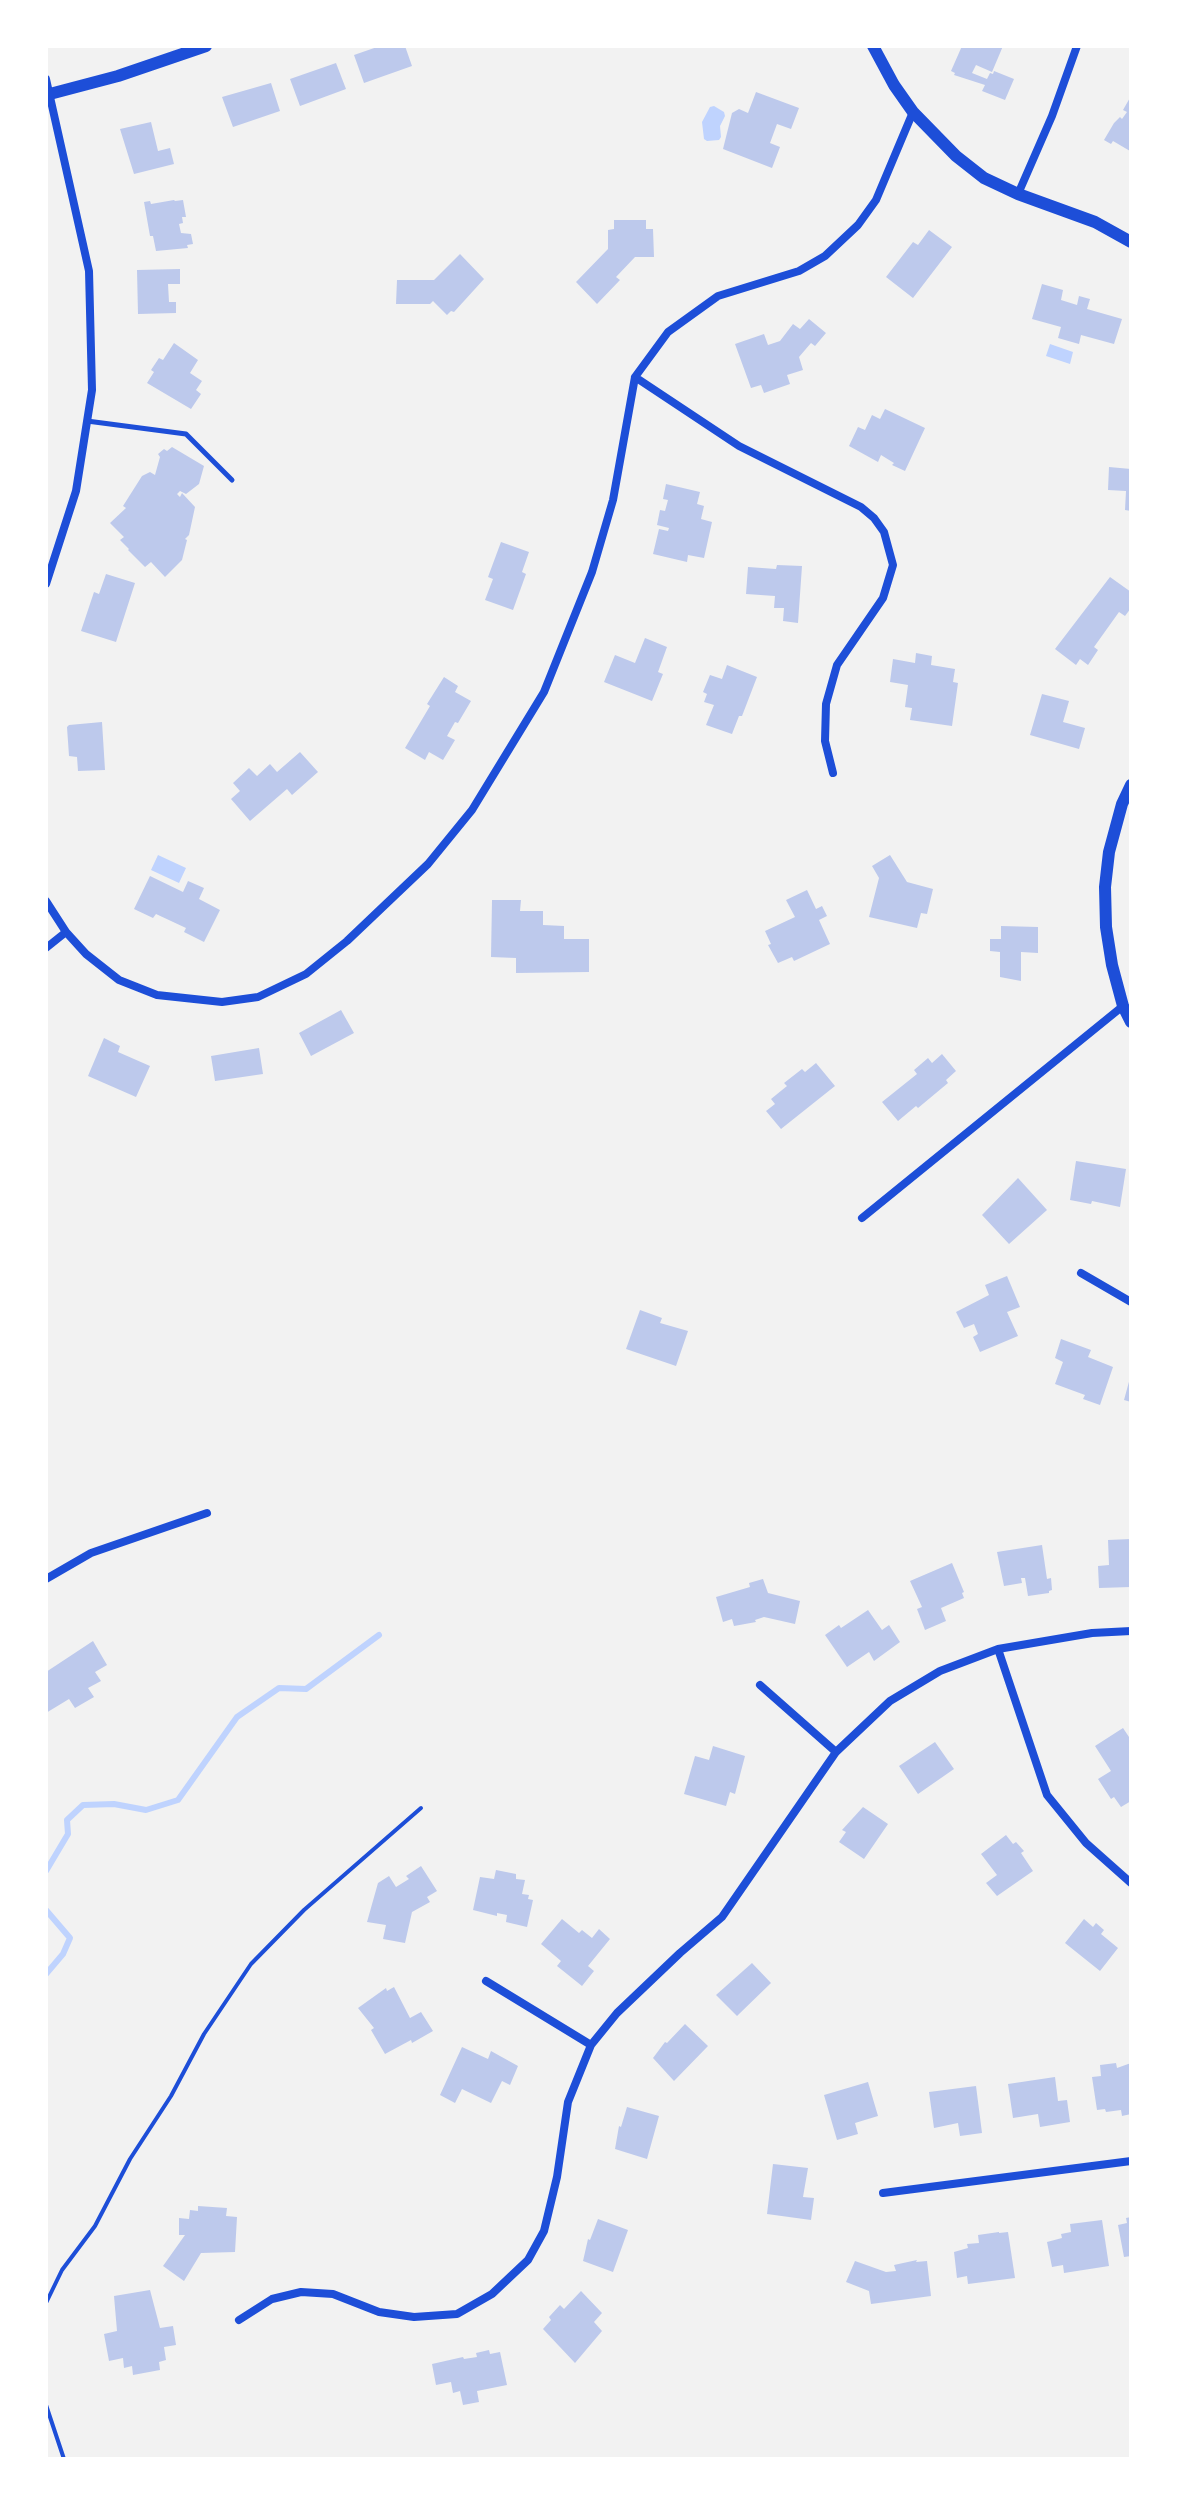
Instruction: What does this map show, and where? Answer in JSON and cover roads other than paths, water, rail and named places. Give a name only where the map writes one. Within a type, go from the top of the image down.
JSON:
[{"type":"street","points":[[48,94],[118,76],[206,46]]},
{"type":"street","points":[[873,46],[913,112],[956,156],[984,178],[1095,222],[1131,242]]},
{"type":"street","points":[[1018,194],[1052,116],[1077,46]]},
{"type":"street","points":[[46,79],[89,271],[92,390],[76,491],[46,584]]},
{"type":"street","points":[[46,901],[66,932],[86,954],[119,980],[157,995],[222,1002],[258,997],[306,974],[337,949],[428,864],[472,810],[544,692],[592,572],[613,500],[635,377],[668,332],[718,296],[799,271],[825,256],[858,225],[876,200],[913,112]]},
{"type":"street","points":[[635,377],[739,446],[861,507],[884,532],[893,565],[883,598],[837,665],[826,704],[825,741],[833,773]]},
{"type":"street","points":[[1131,785],[1122,804],[1109,852],[1105,887],[1106,927],[1112,965],[1123,1006],[1131,1022]]},
{"type":"street","points":[[46,948],[66,932]]},
{"type":"street","points":[[862,1218],[1123,1006]]},
{"type":"street","points":[[1081,1273],[1131,1302]]},
{"type":"street","points":[[46,1579],[91,1553],[207,1513]]},
{"type":"street","points":[[239,2320],[272,2299],[301,2292],[333,2294],[379,2312],[414,2317],[457,2314],[492,2294],[528,2260],[544,2231],[557,2177],[568,2102],[591,2045],[617,2013],[722,1917],[836,1752],[890,1701],[940,1671],[998,1649],[1092,1633],[1131,1631]]},
{"type":"street","points":[[998,1649],[1047,1795],[1086,1843],[1131,1883]]},
{"type":"street","points":[[760,1685],[836,1752]]},
{"type":"street","points":[[486,1981],[591,2045]]},
{"type":"street","points":[[883,2193],[1131,2161]]},
{"type":"lane","points":[[87,421],[186,434],[232,480]]},
{"type":"water","points":[[714,106],[725,116],[720,126],[721,137],[707,141],[702,122],[710,107]]},
{"type":"water","points":[[1050,344],[1073,352],[1070,364],[1046,356]]},
{"type":"water","points":[[158,855],[186,868],[179,883],[151,870]]},
{"type":"waterway","points":[[46,1871],[68,1834],[67,1820],[83,1805],[114,1804],[146,1810],[178,1800],[237,1717],[279,1688],[306,1689],[379,1635]]},
{"type":"waterway","points":[[46,1910],[70,1938],[63,1954],[46,1974]]}]
